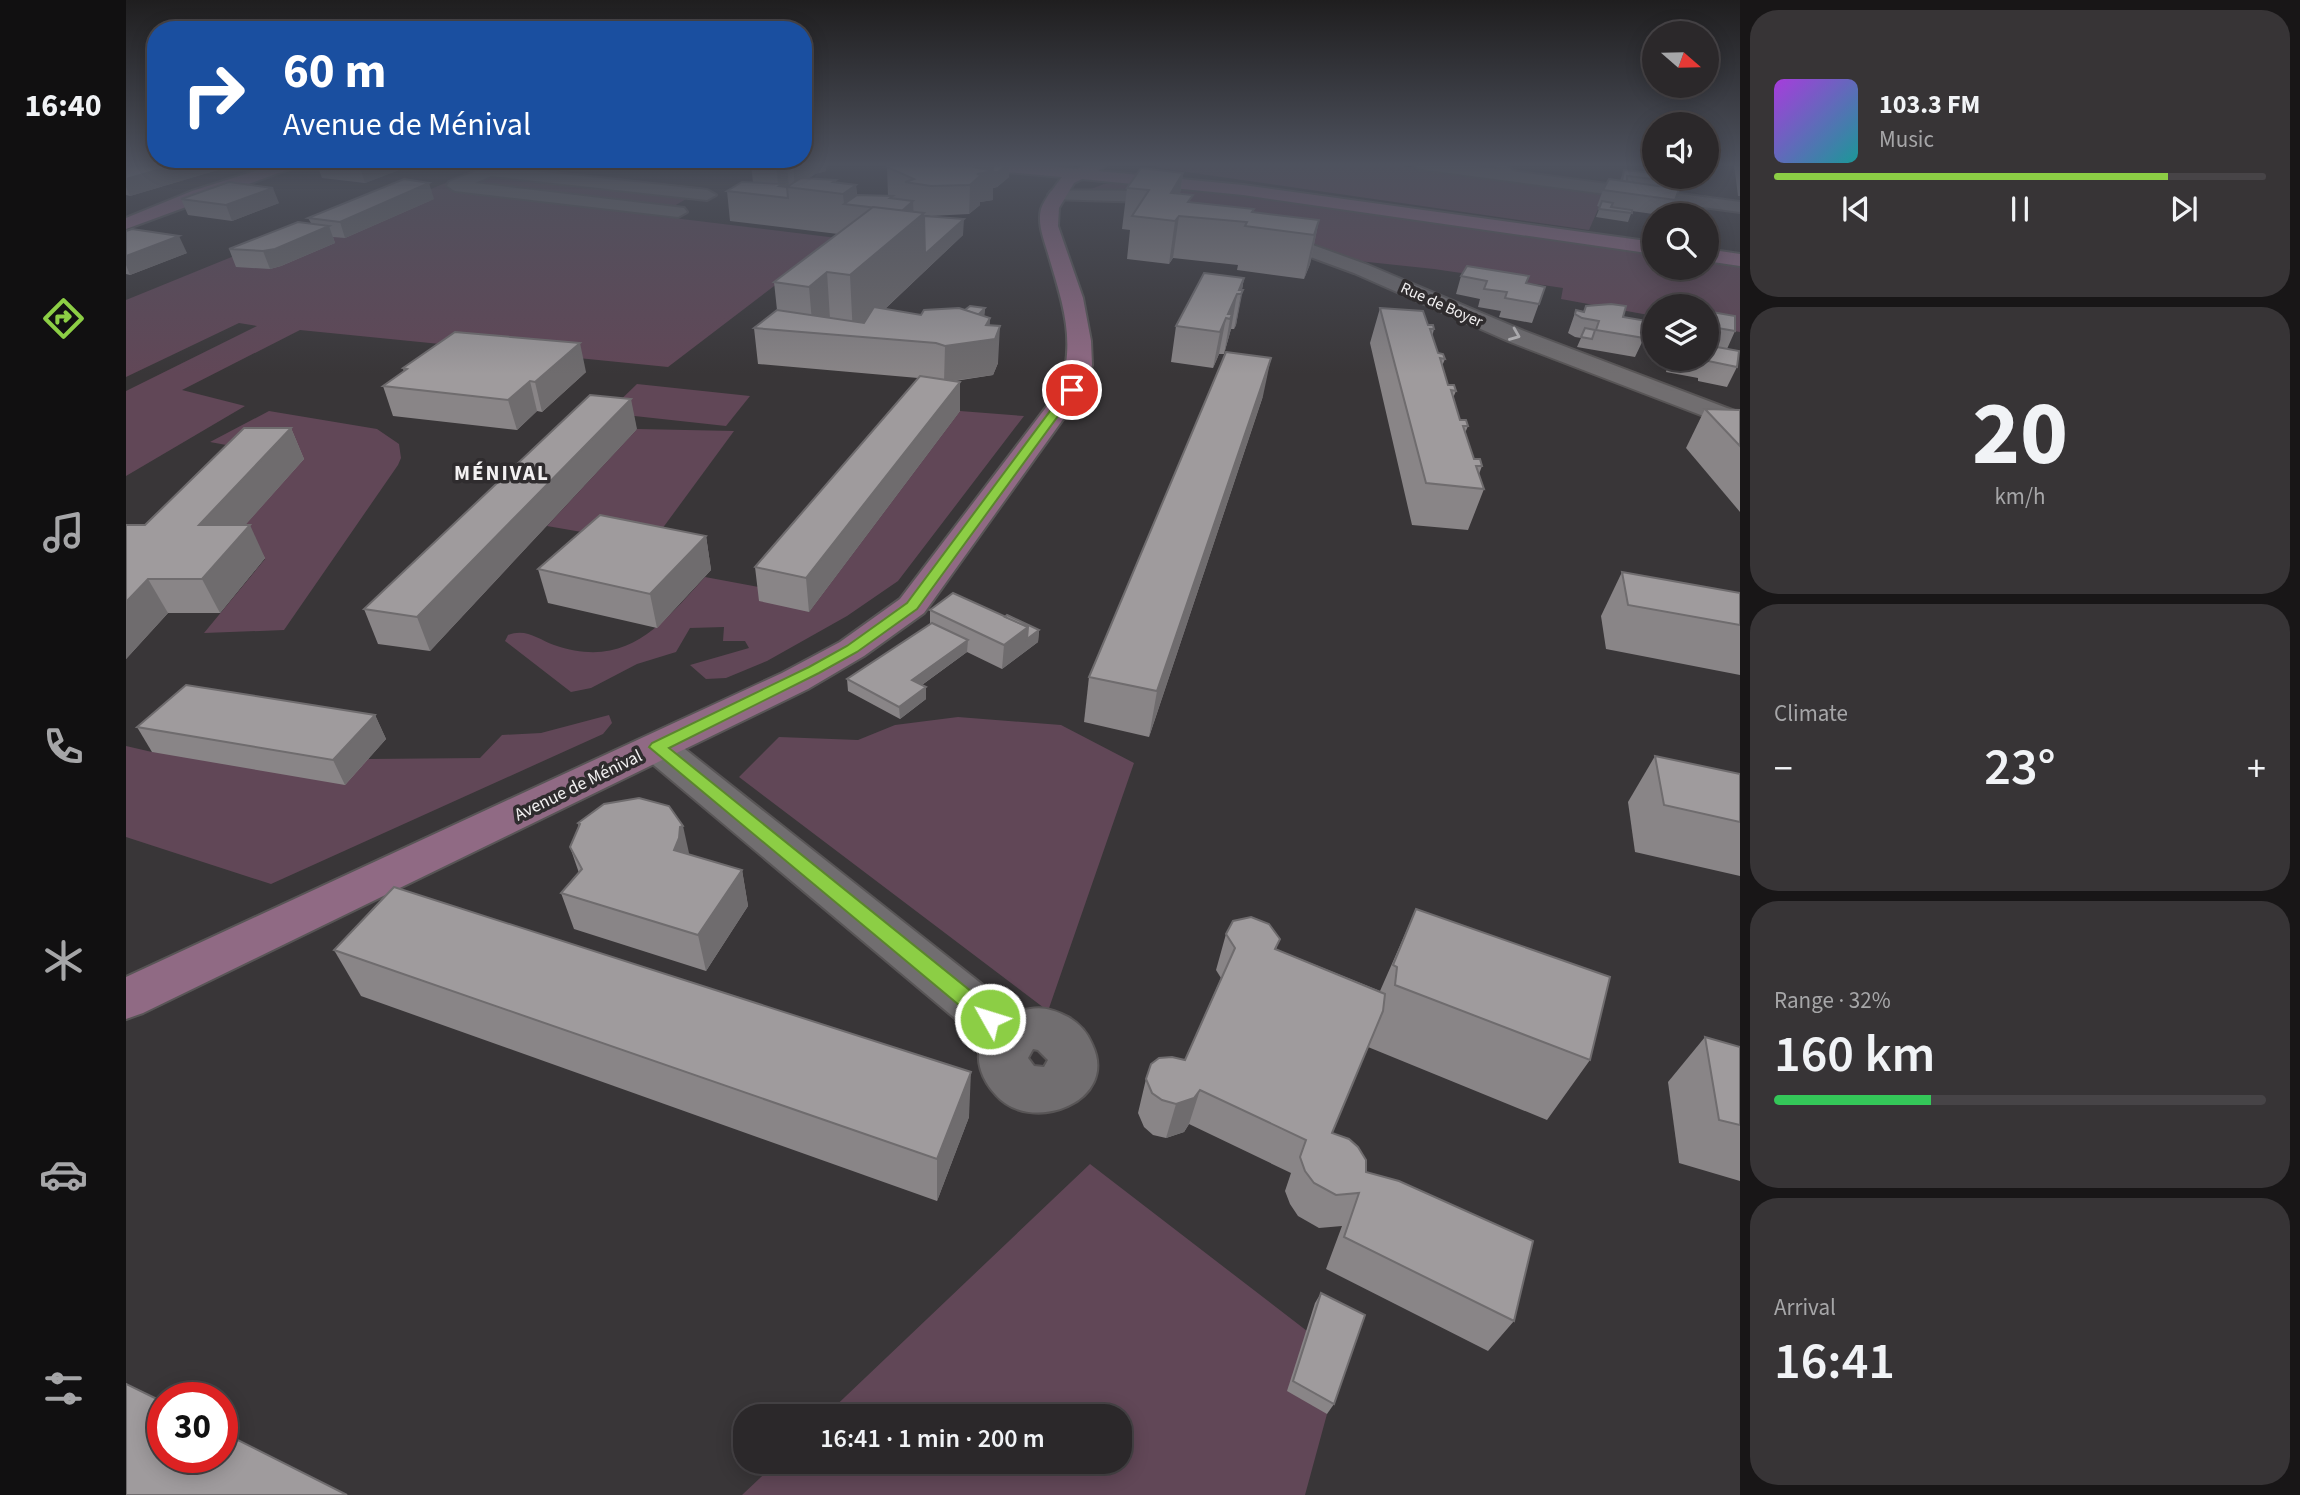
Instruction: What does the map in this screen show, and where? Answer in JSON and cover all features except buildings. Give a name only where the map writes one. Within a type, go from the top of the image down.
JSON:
[{"type":"main road","name":"Avenue de Ménival","points":[[126,999],[830,662],[912,606],[1072,390],[1080,365],[1080,341],[1072,298],[1051,234]]},
{"type":"main road","points":[[1549,234],[1642,246]]},
{"type":"main road","points":[[1719,257],[1740,260]]},
{"type":"street","name":"Rue de Boyer","points":[[1265,234],[1362,269],[1516,336],[1734,419]]},
{"type":"street","points":[[657,747],[1011,1036]]},
{"type":"shaded area","points":[[289,234],[802,234],[837,238],[668,367],[300,330],[182,390],[245,406],[126,476],[126,391],[257,326],[239,323],[126,377],[126,300]]},
{"type":"shaded area","points":[[1277,234],[1518,234],[1642,250],[1642,280],[1719,280],[1719,260],[1740,263],[1740,332],[1719,328],[1719,294],[1642,294],[1642,314],[1561,299],[1563,288],[1434,269],[1349,260]]},
{"type":"shaded area","points":[[637,384],[750,396],[726,426],[607,413]]},
{"type":"shaded area","points":[[269,411],[377,429],[399,444],[401,458],[284,630],[204,633],[265,559],[216,558],[303,459],[210,442]]},
{"type":"shaded area","points":[[960,411],[1024,416],[898,581],[847,616],[767,661],[726,678],[706,679],[690,665],[749,648],[745,641],[723,641],[724,627],[690,628],[676,652],[637,664],[591,688],[571,692],[505,641],[508,635],[521,633],[580,651],[602,652],[622,647],[657,626],[705,577],[769,589],[809,612]]},
{"type":"shaded area","points":[[637,429],[734,431],[651,544],[547,526]]},
{"type":"shaded area","points":[[609,715],[612,723],[603,734],[271,884],[126,837],[126,746],[152,752],[368,759],[480,758],[502,735],[541,733]]},
{"type":"shaded area","points":[[958,717],[1061,725],[1134,763],[1048,1011],[739,777],[779,737],[858,740],[895,725]]},
{"type":"shaded area","points":[[1090,1164],[1307,1331],[1327,1414],[1305,1495],[742,1495],[764,1474],[1132,1474],[1132,1404],[838,1404]]},
{"type":"district","name":"MÉNIVAL","points":[[502,473]]},
{"type":"route","points":[[990,1019],[657,747],[795,681],[852,649],[912,606],[1072,390]]}]
